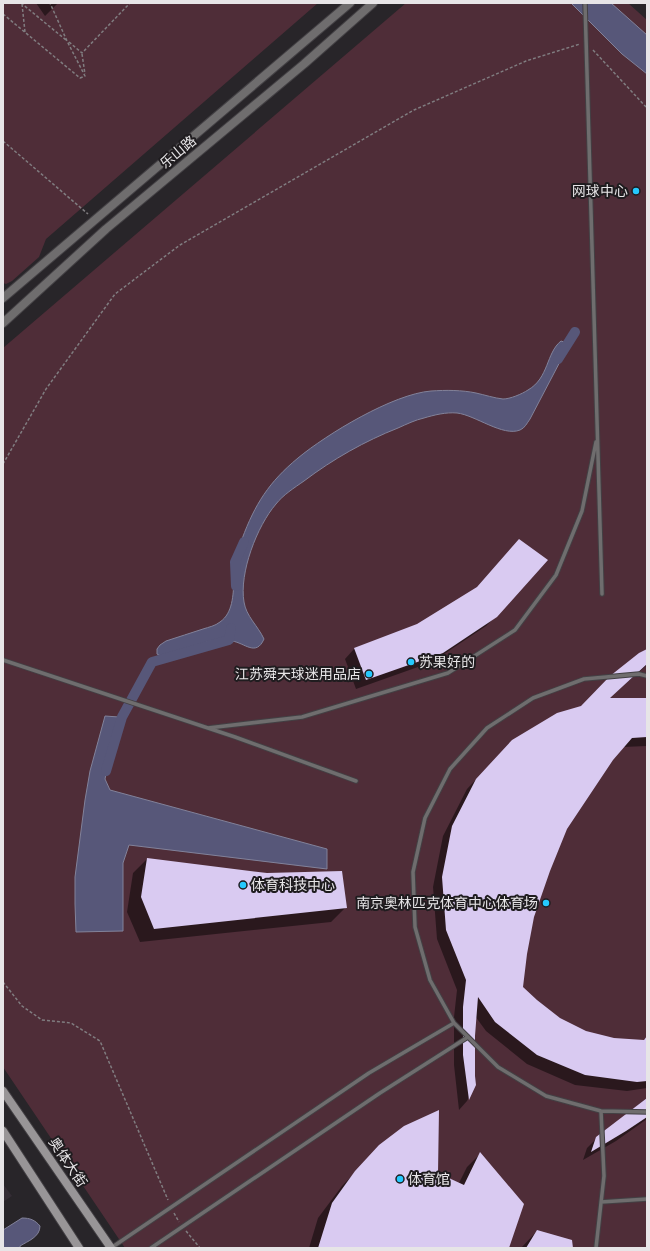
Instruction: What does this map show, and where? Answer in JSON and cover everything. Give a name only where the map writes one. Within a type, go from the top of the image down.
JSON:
[{"type":"main road","name":"奥体大街","points":[[3,1091],[111,1248]]},
{"type":"main road","points":[[3,1131],[79,1248]]},
{"type":"street","name":"乐山路","points":[[3,298],[350,3]]},
{"type":"street","name":"乐山路","points":[[3,323],[106,229],[304,64],[373,3]]},
{"type":"lane","points":[[585,3],[602,594]]},
{"type":"lane","points":[[208,728],[302,717],[448,673],[515,630],[556,575],[582,511],[598,435]]},
{"type":"lane","points":[[3,660],[208,728],[356,782]]},
{"type":"lane","points":[[647,676],[639,674],[584,679],[532,698],[487,728],[450,770],[425,818],[413,872],[415,927],[430,980],[454,1023],[498,1067],[546,1096],[601,1111],[647,1112]]},
{"type":"lane","points":[[111,1248],[368,1073],[454,1023]]},
{"type":"lane","points":[[151,1248],[380,1093],[468,1037]]},
{"type":"lane","points":[[596,1248],[604,1176],[601,1111]]},
{"type":"lane","points":[[601,1202],[647,1199]]},
{"type":"path","points":[[50,3],[85,76]]},
{"type":"path","points":[[82,53],[130,3]]},
{"type":"path","points":[[22,4],[82,53],[85,76]]},
{"type":"path","points":[[22,4],[25,33]]},
{"type":"path","points":[[3,14],[80,78],[85,76]]},
{"type":"path","points":[[3,464],[46,389],[115,294],[180,245],[414,110],[526,61],[586,43],[647,108]]},
{"type":"path","points":[[3,141],[95,220]]},
{"type":"path","points":[[3,982],[22,1006],[42,1020],[71,1023],[100,1041],[171,1207],[182,1227],[200,1248]]},
{"type":"shaded area","points":[[3,3],[318,3],[46,239],[39,257],[12,281],[6,284],[3,283]]},
{"type":"shaded area","points":[[406,3],[628,3],[647,20],[647,1248],[125,1248],[3,1067],[3,348]]},
{"type":"shaded area","points":[[3,1184],[12,1196],[3,1202]]},
{"type":"water","points":[[571,3],[611,3],[647,35],[647,74],[622,54]]},
{"type":"water","points":[[561,341],[564,342],[566,348],[563,356],[530,419],[522,429],[506,431],[472,417],[457,413],[440,414],[421,419],[386,433],[350,451],[326,465],[279,501],[269,513],[256,537],[244,578],[243,590],[245,607],[264,639],[261,644],[257,647],[250,648],[237,642],[218,640],[207,642],[169,656],[157,654],[157,649],[166,641],[214,625],[220,622],[228,614],[233,598],[239,549],[252,515],[271,485],[288,467],[310,448],[343,427],[380,407],[398,399],[416,394],[448,390],[476,393],[503,399],[519,395],[535,385],[540,379],[552,352]]},
{"type":"water","points":[[105,716],[119,717],[105,779],[110,790],[327,849],[327,869],[129,845],[123,863],[123,931],[76,932],[75,877],[85,800],[90,771]]},
{"type":"water","points":[[22,1218],[27,1218],[38,1224],[40,1226],[38,1233],[36,1236],[20,1246],[20,1248],[3,1248],[3,1230]]},
{"type":"building","points":[[519,539],[548,560],[497,617],[443,653],[366,680],[354,648],[417,624],[477,587]]},
{"type":"building","points":[[647,649],[647,664],[610,698],[647,698],[647,737],[632,738],[613,760],[567,829],[534,917],[523,987],[560,1018],[586,1031],[614,1038],[644,1040],[647,1036],[647,1081],[637,1082],[585,1075],[537,1055],[495,1022],[478,997],[475,1036],[476,1085],[469,1100],[463,1055],[463,1007],[466,980],[446,930],[442,877],[452,826],[476,779],[512,740],[557,713],[581,706],[610,676],[639,653]]},
{"type":"building","name":"体育科技中心","points":[[147,858],[267,873],[342,871],[347,908],[154,929],[141,897]]},
{"type":"building","points":[[647,1098],[647,1117],[591,1152],[596,1137]]},
{"type":"building","name":"体育馆","points":[[439,1110],[438,1173],[464,1185],[480,1152],[524,1204],[509,1248],[318,1248],[332,1203],[355,1171],[379,1145],[404,1126]]},
{"type":"building","points":[[537,1230],[572,1240],[573,1248],[526,1248]]},
{"type":"waterway","points":[[558,359],[575,332]]},
{"type":"waterway","points":[[236,586],[235,562],[244,542]]},
{"type":"waterway","points":[[106,771],[122,717],[152,662],[229,640],[231,628]]},
{"type":"place","name":"网球中心","points":[[636,191]]},
{"type":"place","name":"苏果好的","points":[[411,662]]},
{"type":"place","name":"江苏舜天球迷用品店","points":[[369,674]]},
{"type":"place","name":"体育科技中心","points":[[243,885]]},
{"type":"place","name":"南京奥林匹克体育中心体育场","points":[[546,903]]},
{"type":"place","name":"体育馆","points":[[400,1179]]}]
